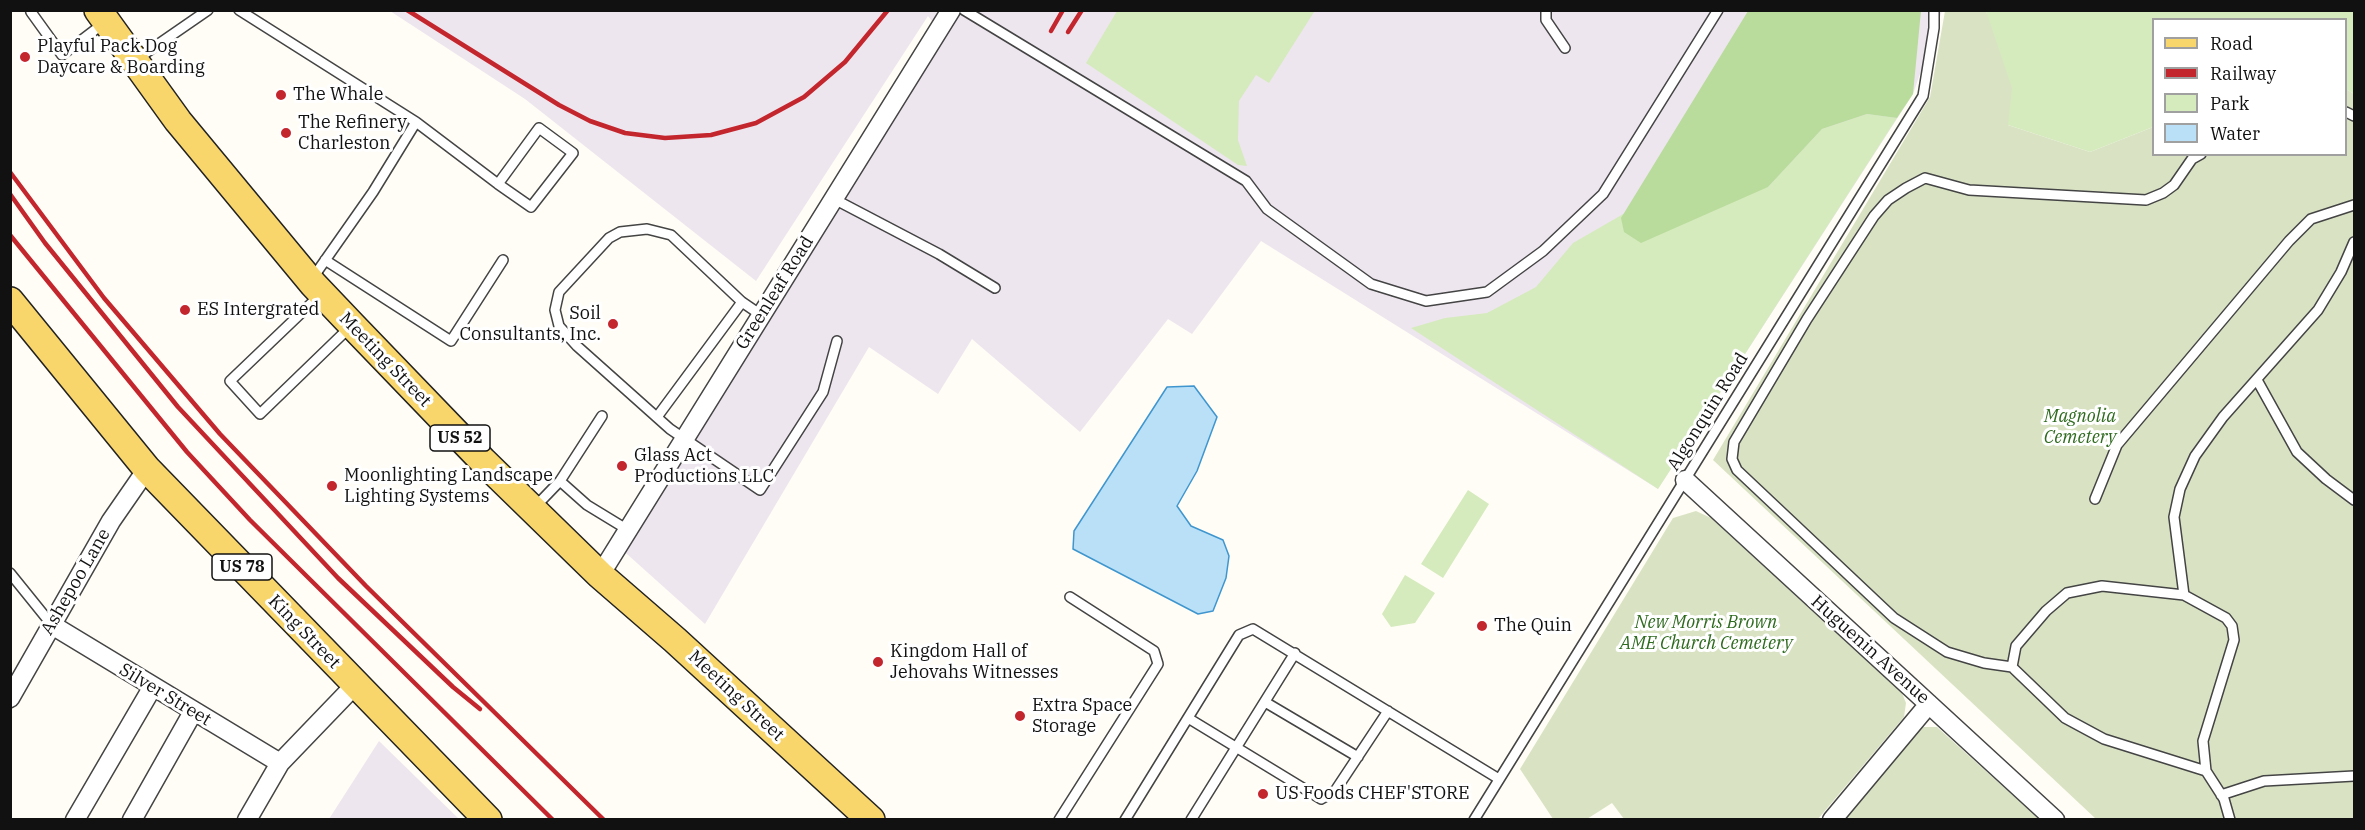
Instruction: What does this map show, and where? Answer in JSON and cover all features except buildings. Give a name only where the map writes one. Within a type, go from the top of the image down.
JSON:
[{"type":"main road","name":"Meeting Street","points":[[102,16],[178,121],[319,278],[352,325],[600,575],[675,640],[871,819]]},
{"type":"main road","name":"King Street","points":[[10,301],[147,469],[488,819]]},
{"type":"street","name":"Greenleaf Road","points":[[600,575],[951,10]]},
{"type":"street","name":"Ashepoo Lane","points":[[10,698],[111,521],[147,469]]},
{"type":"street","name":"Huguenin Avenue","points":[[1685,480],[2055,819]]},
{"type":"street","name":"Silver Street","points":[[52,625],[152,688],[280,763]]},
{"type":"street","points":[[247,819],[280,763],[355,685]]},
{"type":"street","points":[[75,819],[152,688]]},
{"type":"street","points":[[1832,819],[1929,704]]},
{"type":"street","points":[[132,819],[193,712]]},
{"type":"lane","points":[[33,10],[31,12],[62,55],[102,16]]},
{"type":"lane","points":[[135,60],[208,10]]},
{"type":"lane","points":[[239,10],[416,122],[498,184],[531,207],[573,153],[539,128],[498,184]]},
{"type":"lane","points":[[964,10],[1246,182],[1267,209],[1371,284],[1426,301],[1487,292],[1543,251],[1603,194],[1719,10]]},
{"type":"lane","points":[[1546,10],[1546,20],[1565,48]]},
{"type":"lane","name":"Algonquin Road","points":[[1474,819],[1923,96],[1934,28],[1934,10]]},
{"type":"lane","points":[[352,325],[260,414],[230,381],[319,278],[416,122]]},
{"type":"lane","points":[[2197,156],[2192,159],[2174,185],[2163,193],[2146,200],[1970,190],[1925,178],[1906,188],[1888,200],[1874,216],[1807,319],[1734,442],[1732,459],[1737,470],[1894,618],[1947,652],[1984,663],[2012,667],[2065,718],[2104,739],[2206,771]]},
{"type":"lane","points":[[834,199],[939,254],[995,288]]},
{"type":"lane","points":[[2095,499],[2117,446],[2289,241],[2311,219],[2355,205]]},
{"type":"lane","points":[[761,315],[742,302],[671,235],[647,229],[620,232],[609,238],[559,292],[555,310],[559,326],[577,346],[657,417],[760,490],[822,392],[837,341]]},
{"type":"lane","points":[[2184,595],[2175,517],[2180,489],[2195,456],[2223,417],[2318,310],[2341,272],[2355,242]]},
{"type":"lane","points":[[319,278],[451,341],[503,260]]},
{"type":"lane","points":[[657,417],[742,302]]},
{"type":"lane","points":[[2257,380],[2297,452],[2326,479],[2355,500]]},
{"type":"lane","points":[[533,510],[560,481],[602,416]]},
{"type":"lane","points":[[560,481],[587,505],[628,530]]},
{"type":"lane","points":[[10,573],[52,625]]},
{"type":"lane","points":[[2012,667],[2016,646],[2046,611],[2067,593],[2102,586],[2184,595],[2226,618],[2232,626],[2235,640],[2203,741],[2206,771],[2221,795],[2230,819]]},
{"type":"lane","points":[[1059,819],[1158,664],[1154,651],[1070,597]]},
{"type":"lane","points":[[1125,819],[1239,635],[1253,629],[1499,779]]},
{"type":"lane","points":[[1191,819],[1295,653]]},
{"type":"lane","points":[[1265,702],[1358,756]]},
{"type":"lane","points":[[1188,718],[1322,799],[1335,791],[1388,711]]},
{"type":"lane","points":[[2221,795],[2264,781],[2355,776]]},
{"type":"shaded area","points":[[390,11],[1942,11],[1913,94],[1658,489],[1261,241],[1192,334],[1168,319],[1080,432],[972,339],[938,394],[869,347],[705,624],[618,546],[943,36],[928,16],[756,281],[525,99]]},
{"type":"shaded area","points":[[379,741],[459,819],[329,819]]},
{"type":"green space","points":[[1117,11],[1314,12],[1269,83],[1256,75],[1239,101],[1238,140],[1247,166],[1238,165],[1086,63]]},
{"type":"green space","points":[[1748,11],[1921,11],[1913,94],[1897,118],[1867,114],[1822,129],[1768,187],[1641,243],[1624,232],[1621,218]]},
{"type":"green space","name":"Magnolia Cemetery","points":[[1945,11],[1986,11],[2012,88],[2008,125],[2090,152],[2152,127],[2152,156],[2347,156],[2347,90],[2354,94],[2354,819],[2096,819],[1713,460],[1930,97]]},
{"type":"green space","points":[[1986,11],[2354,11],[2354,94],[2347,90],[2347,18],[2152,18],[2152,127],[2090,152],[2008,125]]},
{"type":"green space","points":[[1867,114],[1897,118],[1658,489],[1411,328],[1445,318],[1487,313],[1536,287],[1573,243],[1625,213],[1768,187],[1822,129]]},
{"type":"green space","points":[[1468,490],[1489,504],[1443,578],[1421,564]]},
{"type":"green space","name":"New Morris Brown AME Church Cemetery","points":[[1696,511],[1711,518],[1902,693],[1906,703],[1904,717],[1818,819],[1624,819],[1612,803],[1587,819],[1553,819],[1520,769],[1673,518]]},
{"type":"green space","points":[[1405,575],[1435,593],[1415,623],[1391,627],[1382,614]]},
{"type":"green space","points":[[1922,727],[1937,727],[2039,819],[1843,820]]},
{"type":"water","points":[[1194,386],[1217,417],[1197,471],[1177,506],[1191,526],[1223,540],[1229,556],[1226,578],[1213,611],[1198,614],[1073,549],[1074,531],[1167,387]]},
{"type":"railway","points":[[407,10],[559,105],[590,121],[625,133],[665,138],[711,135],[756,123],[804,97],[845,62],[888,10]]},
{"type":"railway","points":[[1051,31],[1063,10]]},
{"type":"railway","points":[[1068,32],[1082,10]]},
{"type":"railway","points":[[10,172],[104,298],[220,434],[366,586],[604,820]]},
{"type":"railway","points":[[10,194],[45,243],[178,407],[338,578],[453,687],[480,709]]},
{"type":"railway","points":[[10,235],[187,452],[250,520],[553,820]]},
{"type":"place","name":"Playful Pack Dog Daycare & Boarding","points":[[25,57]]},
{"type":"place","name":"The Whale","points":[[281,95]]},
{"type":"place","name":"The Refinery Charleston","points":[[286,133]]},
{"type":"place","name":"ES Intergrated","points":[[185,310]]},
{"type":"place","name":"Soil Consultants, Inc.","points":[[613,324]]},
{"type":"place","name":"Glass Act Productions LLC","points":[[622,466]]},
{"type":"place","name":"Moonlighting Landscape Lighting Systems","points":[[332,486]]},
{"type":"place","name":"The Quin","points":[[1482,626]]},
{"type":"place","name":"Kingdom Hall of Jehovahs Witnesses","points":[[878,662]]},
{"type":"place","name":"Extra Space Storage","points":[[1020,716]]},
{"type":"place","name":"US Foods CHEF'STORE","points":[[1263,794]]}]
